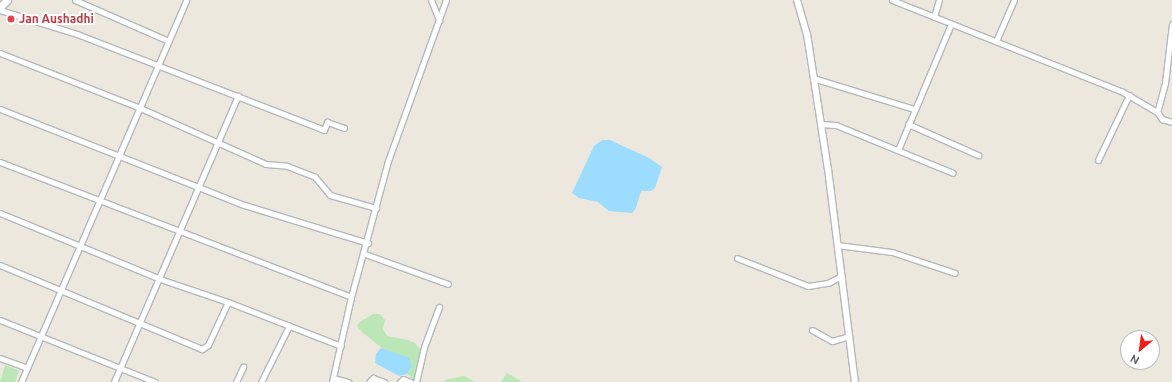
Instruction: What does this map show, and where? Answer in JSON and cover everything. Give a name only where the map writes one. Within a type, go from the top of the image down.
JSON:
[{"type":"main road","points":[[1,9],[7,0]]},
{"type":"street","points":[[75,0],[166,40]]},
{"type":"street","points":[[22,382],[26,368],[166,40],[186,0]]},
{"type":"street","points":[[431,0],[439,20]]},
{"type":"street","points":[[348,382],[333,380],[352,298],[368,243],[388,161],[446,0]]},
{"type":"street","points":[[797,0],[807,34],[855,382]]},
{"type":"street","points":[[892,0],[1129,95],[1157,112],[1162,119],[1172,122]]},
{"type":"street","points":[[934,17],[939,0]]},
{"type":"street","points":[[996,41],[1014,0]]},
{"type":"street","points":[[1,9],[15,15],[77,34],[324,130],[327,122],[344,128]]},
{"type":"street","points":[[898,150],[951,24]]},
{"type":"street","points":[[1157,112],[1164,83],[1172,24]]},
{"type":"street","points":[[0,53],[138,108],[272,166],[287,166],[315,177],[330,196],[376,208]]},
{"type":"street","points":[[813,78],[914,110]]},
{"type":"street","points":[[1098,160],[1129,95]]},
{"type":"street","points":[[114,382],[160,279],[197,187],[238,96]]},
{"type":"street","points":[[0,109],[118,154],[241,204],[368,243]]},
{"type":"street","points":[[820,124],[836,125],[953,173]]},
{"type":"street","points":[[908,124],[978,155]]},
{"type":"street","points":[[0,162],[179,233],[352,298]]},
{"type":"street","points":[[0,213],[80,244],[160,279],[228,302],[341,346]]},
{"type":"street","points":[[837,245],[892,252],[955,273]]},
{"type":"street","points":[[364,254],[448,284]]},
{"type":"street","points":[[739,259],[808,286],[828,283],[841,276]]},
{"type":"street","points":[[0,265],[202,349],[208,345],[228,302]]},
{"type":"street","points":[[416,382],[424,348],[439,307]]},
{"type":"street","points":[[0,320],[155,382]]},
{"type":"street","points":[[261,382],[289,326]]},
{"type":"street","points":[[812,330],[832,341],[849,336]]},
{"type":"street","points":[[0,358],[26,368]]},
{"type":"street","points":[[236,382],[243,367]]},
{"type":"street","points":[[369,382],[373,378],[384,382]]},
{"type":"street","points":[[400,382],[402,379],[410,382]]},
{"type":"green space","points":[[373,314],[380,314],[385,320],[383,329],[387,336],[408,340],[415,343],[424,354],[426,358],[424,366],[415,381],[407,374],[412,367],[393,357],[362,332],[357,326],[360,322]]},
{"type":"green space","points":[[5,365],[19,371],[15,382],[0,382]]},
{"type":"green space","points":[[507,373],[522,382],[501,382]]},
{"type":"green space","points":[[464,376],[475,382],[445,382],[445,380]]},
{"type":"water","points":[[602,140],[610,140],[649,158],[662,167],[655,188],[651,191],[641,191],[636,208],[632,213],[609,211],[598,202],[579,198],[572,193],[594,146]]},
{"type":"water","points":[[381,348],[409,358],[412,367],[407,374],[399,376],[375,363],[376,354]]},
{"type":"place","name":"Jan Aushadhi","points":[[11,19]]}]
